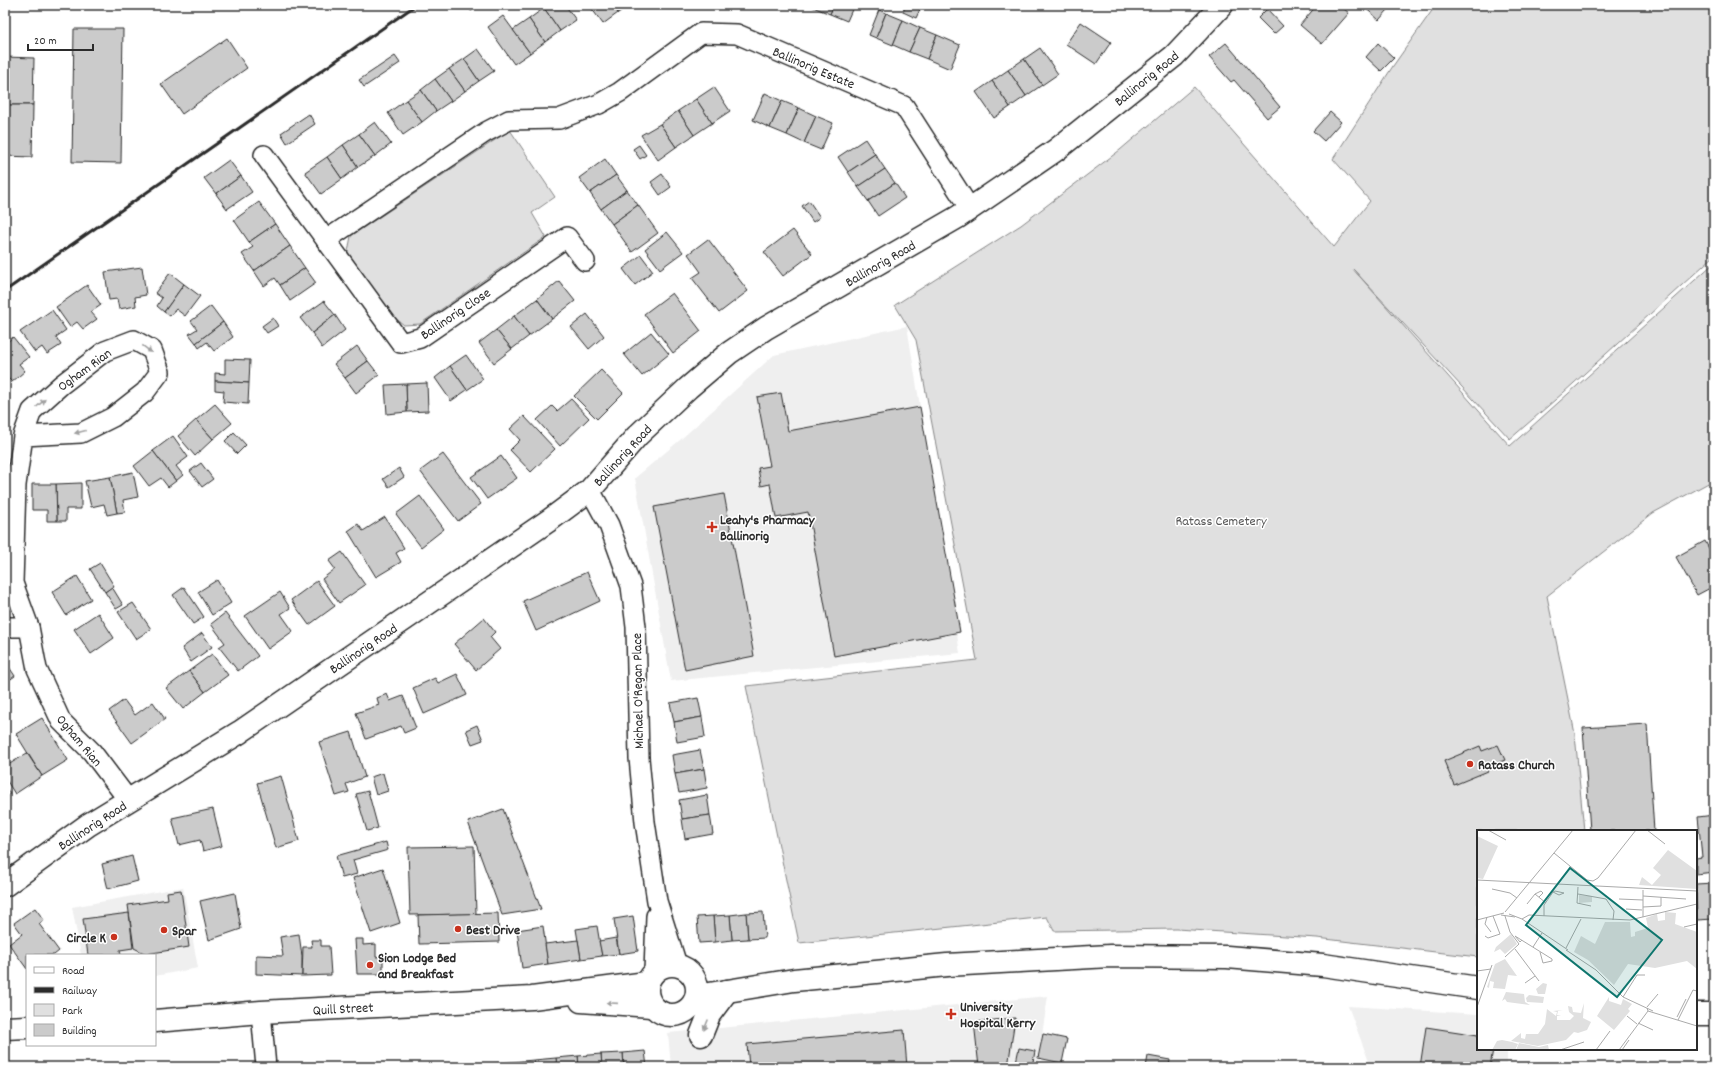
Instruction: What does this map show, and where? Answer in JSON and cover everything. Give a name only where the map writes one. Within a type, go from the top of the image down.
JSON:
[{"type":"main road","name":"Ballinorig Road","points":[[5,885],[88,825],[240,732],[493,560],[590,490],[637,436],[688,388],[729,353],[766,328],[970,209],[1056,150],[1174,56],[1222,5]]},
{"type":"main road","points":[[696,988],[947,965],[1102,956],[1227,957],[1323,965],[1477,988]]},
{"type":"main road","points":[[677,965],[687,970],[696,988],[693,1005],[688,1010],[675,1016],[663,1014],[651,1006],[646,994],[651,977],[665,966],[677,965]]},
{"type":"main road","name":"Quill Street","points":[[532,998],[651,977]]},
{"type":"main road","points":[[696,988],[726,991],[794,980]]},
{"type":"main road","points":[[701,1035],[709,1015],[726,991]]},
{"type":"main road","name":"Quill Street","points":[[156,1021],[261,1012],[532,998],[651,1006]]},
{"type":"main road","points":[[1697,1014],[1714,1014]]},
{"type":"main road","points":[[5,1028],[26,1027]]},
{"type":"street","name":"Ballinorig Estate","points":[[326,240],[486,132],[509,120],[559,119],[599,104],[620,92],[701,34],[737,34],[904,106],[970,209]]},
{"type":"street","name":"Ballinorig Close","points":[[264,155],[401,343],[420,338],[567,237],[585,261]]},
{"type":"street","name":"Ogham Rian","points":[[23,436],[81,433],[113,417],[145,392],[160,372],[152,350],[134,340],[106,351],[61,385],[32,411],[23,436],[16,485],[13,583],[29,627],[37,669],[61,721],[92,752],[129,801]]},
{"type":"street","name":"Michael O'Regan Place","points":[[590,490],[609,525],[631,586],[636,627],[639,758],[645,822],[657,901]]},
{"type":"street","points":[[5,627],[29,627]]},
{"type":"street","points":[[657,901],[677,965]]},
{"type":"street","points":[[651,977],[657,901]]},
{"type":"street","points":[[261,1012],[266,1067]]},
{"type":"shaded area","points":[[907,326],[960,653],[671,681],[635,478],[680,440],[774,355]]},
{"type":"shaded area","points":[[183,887],[198,968],[156,976],[156,954],[81,954],[72,907]]},
{"type":"shaded area","name":"University Hospital Kerry","points":[[1048,996],[1037,1067],[671,1067],[668,1033]]},
{"type":"shaded area","points":[[1348,1006],[1477,1014],[1477,1050],[1507,1050],[1507,1067],[1371,1067]]},
{"type":"green space","name":"Ratass Cemetery","points":[[1436,5],[1714,5],[1714,256],[1510,439],[1353,269],[1510,446],[1714,263],[1714,480],[1653,513],[1547,596],[1575,734],[1584,830],[1477,830],[1477,957],[1317,938],[1176,929],[1054,931],[1047,917],[799,943],[746,686],[977,660],[916,340],[895,305],[1021,225],[1120,150],[1194,87],[1334,247],[1370,201],[1333,159],[1393,66]]},
{"type":"green space","points":[[510,130],[555,197],[532,213],[546,237],[420,324],[404,325],[389,313],[348,252],[351,236]]},
{"type":"building","points":[[467,5],[480,5],[471,11]]},
{"type":"building","points":[[548,5],[565,5],[576,20],[560,31],[544,8]]},
{"type":"building","points":[[589,5],[612,5],[618,13],[603,24]]},
{"type":"building","points":[[612,5],[629,5],[618,13]]},
{"type":"building","points":[[814,5],[834,5],[830,14],[813,7]]},
{"type":"building","points":[[834,5],[854,5],[847,21],[830,14]]},
{"type":"building","points":[[906,5],[922,5],[916,18],[903,12]]},
{"type":"building","points":[[1317,5],[1339,5],[1349,13],[1322,44],[1300,25]]},
{"type":"building","points":[[1362,5],[1382,5],[1388,10],[1379,20]]},
{"type":"building","points":[[544,8],[560,31],[545,42],[529,19]]},
{"type":"building","points":[[1267,9],[1283,26],[1274,34],[1258,18]]},
{"type":"building","points":[[879,10],[886,13],[876,38],[869,35]]},
{"type":"building","points":[[886,13],[903,20],[893,45],[876,38]]},
{"type":"building","points":[[503,16],[530,53],[514,64],[488,27]]},
{"type":"building","points":[[529,19],[545,42],[530,53],[513,30]]},
{"type":"building","points":[[903,20],[920,28],[909,52],[893,45]]},
{"type":"building","points":[[1081,22],[1111,42],[1096,64],[1066,44]]},
{"type":"building","points":[[920,28],[937,35],[927,59],[909,52]]},
{"type":"building","points":[[74,29],[123,29],[121,163],[72,162]]},
{"type":"building","points":[[937,35],[960,45],[950,69],[927,59]]},
{"type":"building","points":[[227,38],[247,68],[182,114],[161,84]]},
{"type":"building","points":[[1226,43],[1280,107],[1267,118],[1234,80],[1231,82],[1209,57]]},
{"type":"building","points":[[1378,43],[1394,58],[1381,71],[1366,57]]},
{"type":"building","points":[[1040,48],[1058,74],[1042,85],[1024,59]]},
{"type":"building","points":[[478,49],[494,71],[479,81],[464,59]]},
{"type":"building","points":[[395,56],[400,63],[364,87],[359,80]]},
{"type":"building","points":[[5,57],[34,58],[33,105],[5,105]]},
{"type":"building","points":[[464,59],[479,81],[465,91],[449,69]]},
{"type":"building","points":[[1024,59],[1042,85],[1026,96],[1008,70]]},
{"type":"building","points":[[449,69],[465,91],[451,101],[435,79]]},
{"type":"building","points":[[1008,70],[1026,96],[1010,107],[992,81]]},
{"type":"building","points":[[435,79],[451,101],[436,111],[421,90]]},
{"type":"building","points":[[992,81],[1010,107],[994,118],[976,92]]},
{"type":"building","points":[[714,87],[730,111],[712,123],[696,99]]},
{"type":"building","points":[[421,90],[436,111],[422,122],[406,100]]},
{"type":"building","points":[[765,93],[782,101],[770,128],[753,120]]},
{"type":"building","points":[[696,99],[712,123],[694,135],[678,111]]},
{"type":"building","points":[[406,100],[422,122],[403,135],[388,113]]},
{"type":"building","points":[[782,101],[799,108],[787,135],[770,128]]},
{"type":"building","points":[[5,105],[33,105],[32,157],[5,156]]},
{"type":"building","points":[[799,108],[816,116],[804,143],[787,135]]},
{"type":"building","points":[[678,111],[694,135],[676,147],[660,124]]},
{"type":"building","points":[[1330,112],[1341,122],[1324,141],[1313,131]]},
{"type":"building","points":[[309,114],[315,124],[287,143],[281,133]]},
{"type":"building","points":[[816,116],[833,123],[821,150],[804,143]]},
{"type":"building","points":[[375,122],[391,144],[375,156],[359,134]]},
{"type":"building","points":[[660,124],[676,147],[658,160],[641,135]]},
{"type":"building","points":[[359,134],[375,156],[358,167],[343,145]]},
{"type":"building","points":[[865,139],[875,154],[848,172],[838,157]]},
{"type":"building","points":[[343,145],[358,167],[342,179],[327,157]]},
{"type":"building","points":[[639,145],[646,155],[640,159],[633,149]]},
{"type":"building","points":[[875,154],[885,169],[858,187],[848,172]]},
{"type":"building","points":[[327,157],[342,179],[321,194],[305,172]]},
{"type":"building","points":[[605,159],[616,175],[590,193],[579,178]]},
{"type":"building","points":[[229,160],[241,176],[216,194],[204,178]]},
{"type":"building","points":[[885,169],[895,183],[868,201],[858,187]]},
{"type":"building","points":[[662,174],[671,187],[660,195],[651,182]]},
{"type":"building","points":[[616,175],[627,190],[601,209],[590,193]]},
{"type":"building","points":[[241,176],[252,192],[227,209],[216,194]]},
{"type":"building","points":[[895,183],[905,198],[878,216],[868,201]]},
{"type":"building","points":[[627,190],[638,205],[612,224],[601,209]]},
{"type":"building","points":[[809,201],[820,217],[813,222],[802,206]]},
{"type":"building","points":[[259,202],[275,224],[249,242],[234,220]]},
{"type":"building","points":[[638,205],[658,233],[632,252],[612,224]]},
{"type":"building","points":[[275,224],[290,246],[254,271],[242,254],[253,247],[249,242]]},
{"type":"building","points":[[793,230],[812,254],[783,276],[764,252]]},
{"type":"building","points":[[667,232],[683,252],[660,269],[645,249]]},
{"type":"building","points":[[708,239],[748,291],[719,313],[692,278],[701,272],[688,254]]},
{"type":"building","points":[[290,246],[305,268],[280,285],[275,278],[264,286],[254,271]]},
{"type":"building","points":[[641,255],[653,271],[635,285],[623,269]]},
{"type":"building","points":[[142,267],[146,295],[135,297],[136,306],[119,309],[117,299],[109,300],[105,272]]},
{"type":"building","points":[[305,268],[316,283],[290,301],[280,285]]},
{"type":"building","points":[[170,273],[184,284],[164,312],[157,306],[162,298],[155,293]]},
{"type":"building","points":[[559,281],[575,301],[552,319],[537,299]]},
{"type":"building","points":[[184,284],[200,296],[185,316],[176,309],[170,316],[164,312]]},
{"type":"building","points":[[87,285],[101,305],[91,312],[97,319],[83,329],[77,322],[70,327],[56,307]]},
{"type":"building","points":[[672,293],[701,331],[673,353],[644,314]]},
{"type":"building","points":[[537,299],[552,319],[529,336],[514,316]]},
{"type":"building","points":[[324,301],[335,315],[312,333],[300,318]]},
{"type":"building","points":[[211,306],[223,322],[196,343],[189,334],[197,329],[191,321]]},
{"type":"building","points":[[52,310],[66,330],[56,337],[61,345],[47,354],[42,347],[35,352],[20,332]]},
{"type":"building","points":[[587,314],[604,336],[589,349],[571,327]]},
{"type":"building","points":[[335,315],[345,330],[322,348],[312,333]]},
{"type":"building","points":[[514,316],[529,336],[512,349],[496,330]]},
{"type":"building","points":[[273,318],[278,326],[267,333],[262,326]]},
{"type":"building","points":[[223,322],[233,337],[214,351],[207,342],[199,348],[196,343]]},
{"type":"building","points":[[496,330],[512,349],[494,363],[479,343]]},
{"type":"building","points":[[651,332],[669,354],[642,376],[624,354]]},
{"type":"building","points":[[13,337],[29,357],[19,364],[25,371],[12,382],[5,375],[5,344]]},
{"type":"building","points":[[357,346],[368,361],[345,378],[334,364]]},
{"type":"building","points":[[466,355],[483,379],[467,390],[450,366]]},
{"type":"building","points":[[225,359],[250,360],[249,383],[215,381],[215,373],[225,374]]},
{"type":"building","points":[[368,361],[379,375],[356,393],[345,378]]},
{"type":"building","points":[[450,366],[467,390],[451,401],[435,378]]},
{"type":"building","points":[[601,370],[623,393],[597,419],[574,396]]},
{"type":"building","points":[[215,381],[249,383],[248,404],[223,402],[224,391],[215,390]]},
{"type":"building","points":[[427,383],[428,411],[407,412],[406,384]]},
{"type":"building","points":[[406,384],[407,412],[387,414],[385,385]]},
{"type":"building","points":[[781,393],[788,431],[920,407],[960,632],[834,656],[808,512],[776,518],[770,484],[761,486],[758,468],[770,466],[757,397]]},
{"type":"building","points":[[571,399],[589,418],[560,446],[537,420],[552,406],[557,411]]},
{"type":"building","points":[[215,404],[232,423],[213,439],[196,420]]},
{"type":"building","points":[[524,416],[555,449],[531,472],[510,450],[520,440],[510,429]]},
{"type":"building","points":[[196,420],[213,439],[195,456],[178,436]]},
{"type":"building","points":[[234,432],[246,445],[237,454],[225,441]]},
{"type":"building","points":[[173,436],[188,457],[176,466],[183,475],[176,481],[153,451]]},
{"type":"building","points":[[153,451],[176,481],[168,487],[161,478],[149,486],[134,466]]},
{"type":"building","points":[[443,454],[481,504],[458,521],[420,471]]},
{"type":"building","points":[[501,456],[517,478],[487,499],[471,477]]},
{"type":"building","points":[[201,463],[213,479],[202,487],[190,471]]},
{"type":"building","points":[[399,468],[404,477],[389,487],[383,479]]},
{"type":"building","points":[[133,472],[138,497],[123,500],[125,512],[117,513],[110,477]]},
{"type":"building","points":[[110,477],[117,513],[107,515],[104,504],[91,507],[85,481]]},
{"type":"building","points":[[81,483],[81,509],[66,509],[66,521],[57,521],[56,484]]},
{"type":"building","points":[[32,484],[56,484],[57,521],[47,521],[47,510],[32,510]]},
{"type":"building","points":[[724,494],[754,656],[685,670],[654,507]]},
{"type":"building","points":[[420,496],[444,529],[421,547],[396,514]]},
{"type":"building","points":[[385,517],[404,548],[396,553],[401,562],[376,577],[348,531],[358,524],[363,531]]},
{"type":"building","points":[[1705,541],[1714,558],[1714,586],[1697,595],[1676,557]]},
{"type":"building","points":[[342,552],[365,585],[339,603],[322,579],[335,569],[329,561]]},
{"type":"building","points":[[100,563],[114,586],[105,592],[90,569]]},
{"type":"building","points":[[587,572],[600,601],[536,631],[523,601]]},
{"type":"building","points":[[77,576],[91,599],[66,615],[52,592]]},
{"type":"building","points":[[217,580],[231,603],[212,615],[198,592]]},
{"type":"building","points":[[317,581],[335,606],[309,625],[291,600]]},
{"type":"building","points":[[112,587],[123,605],[116,609],[105,592]]},
{"type":"building","points":[[184,587],[204,617],[193,624],[173,595]]},
{"type":"building","points":[[280,592],[290,608],[281,614],[293,631],[268,649],[245,616]]},
{"type":"building","points":[[133,603],[151,629],[136,639],[118,612]]},
{"type":"building","points":[[98,613],[114,638],[91,654],[74,629]]},
{"type":"building","points":[[225,613],[258,656],[238,671],[219,647],[225,643],[211,624]]},
{"type":"building","points":[[484,618],[495,632],[490,637],[500,649],[476,670],[454,644]]},
{"type":"building","points":[[202,633],[212,647],[191,662],[182,648]]},
{"type":"building","points":[[212,654],[228,675],[205,692],[189,671]]},
{"type":"building","points":[[5,661],[15,676],[5,683]]},
{"type":"building","points":[[189,671],[205,692],[183,709],[166,688]]},
{"type":"building","points":[[457,674],[467,695],[424,714],[413,688],[435,678],[438,683]]},
{"type":"building","points":[[387,694],[390,701],[403,696],[416,728],[404,733],[401,726],[366,739],[356,713],[379,705],[377,698]]},
{"type":"building","points":[[698,698],[702,717],[674,722],[670,703]]},
{"type":"building","points":[[124,700],[135,715],[153,702],[165,719],[132,743],[109,711]]},
{"type":"building","points":[[702,717],[705,737],[677,742],[674,722]]},
{"type":"building","points":[[42,718],[68,760],[42,776],[16,734]]},
{"type":"building","points":[[1647,724],[1654,830],[1590,830],[1583,728]]},
{"type":"building","points":[[477,725],[483,740],[472,744],[466,730]]},
{"type":"building","points":[[351,732],[365,777],[346,784],[349,792],[336,796],[319,742]]},
{"type":"building","name":"Ratass Church","points":[[1498,745],[1505,760],[1487,767],[1488,771],[1454,785],[1444,761],[1480,746],[1482,751]]},
{"type":"building","points":[[700,750],[704,769],[675,774],[672,755]]},
{"type":"building","points":[[27,753],[42,776],[15,794],[5,778],[5,767]]},
{"type":"building","points":[[704,769],[707,788],[679,793],[675,774]]},
{"type":"building","points":[[383,773],[388,791],[376,795],[371,777]]},
{"type":"building","points":[[281,776],[299,841],[276,848],[257,783]]},
{"type":"building","points":[[5,786],[10,794],[5,797]]},
{"type":"building","points":[[368,791],[378,828],[367,831],[356,794]]},
{"type":"building","points":[[707,795],[710,815],[682,819],[679,800]]},
{"type":"building","points":[[213,809],[222,846],[203,851],[200,840],[179,845],[172,818]]},
{"type":"building","points":[[503,809],[541,909],[502,915],[468,822]]},
{"type":"building","points":[[710,815],[713,834],[685,839],[682,819]]},
{"type":"building","points":[[1714,815],[1714,872],[1697,874],[1697,858],[1702,857],[1698,817]]},
{"type":"building","points":[[386,842],[388,850],[353,860],[357,874],[342,878],[336,856]]},
{"type":"building","points":[[474,846],[476,914],[410,915],[408,847]]},
{"type":"building","points":[[132,856],[138,881],[108,889],[102,864]]},
{"type":"building","points":[[383,868],[400,923],[371,933],[353,878]]},
{"type":"building","points":[[1714,883],[1714,919],[1697,920],[1697,884]]},
{"type":"building","points":[[181,890],[189,947],[146,954],[134,948],[128,905],[168,899],[167,892]]},
{"type":"building","points":[[235,893],[241,929],[209,940],[200,901]]},
{"type":"building","points":[[35,908],[44,920],[39,924],[59,951],[55,954],[26,954],[26,968],[9,944],[22,934],[14,923]]},
{"type":"building","points":[[763,912],[765,938],[748,939],[746,913]]},
{"type":"building","points":[[129,913],[133,948],[120,950],[121,954],[88,954],[83,919]]},
{"type":"building","name":"Best Drive","points":[[498,913],[499,942],[419,944],[418,915]]},
{"type":"building","points":[[746,913],[748,939],[732,940],[730,915]]},
{"type":"building","points":[[730,915],[732,940],[715,942],[713,916]]},
{"type":"building","points":[[633,916],[638,951],[619,954],[614,919]]},
{"type":"building","points":[[713,916],[715,942],[699,943],[697,917]]},
{"type":"building","points":[[543,926],[548,964],[522,968],[517,930]]},
{"type":"building","points":[[597,926],[602,956],[581,959],[576,929]]},
{"type":"building","points":[[299,934],[302,956],[302,976],[256,974],[256,955],[283,956],[280,937]]},
{"type":"building","points":[[616,938],[619,954],[602,956],[599,941]]},
{"type":"building","name":"Sion Lodge Bed and Breakfast","points":[[355,939],[363,939],[363,945],[376,944],[376,957],[383,956],[383,974],[357,974]]},
{"type":"building","points":[[311,940],[321,940],[321,946],[329,946],[331,975],[302,976],[303,947],[312,947]]},
{"type":"building","points":[[578,940],[581,959],[548,964],[545,944]]},
{"type":"building","points":[[1015,1018],[1008,1067],[979,1067],[974,1022]]},
{"type":"building","points":[[1426,1027],[1477,1035],[1477,1050],[1493,1050],[1490,1067],[1420,1067]]},
{"type":"building","points":[[904,1030],[907,1067],[749,1067],[747,1044]]},
{"type":"building","points":[[1043,1034],[1067,1039],[1062,1063],[1038,1058]]},
{"type":"building","points":[[1019,1048],[1035,1051],[1032,1067],[1015,1067]]},
{"type":"building","points":[[645,1051],[647,1067],[624,1067],[623,1053]]},
{"type":"building","points":[[623,1053],[624,1067],[602,1067],[601,1054]]},
{"type":"building","points":[[601,1054],[602,1067],[579,1067],[578,1056]]},
{"type":"building","points":[[578,1056],[579,1067],[557,1067],[556,1058]]},
{"type":"building","points":[[1148,1056],[1170,1060],[1169,1067],[1146,1067]]},
{"type":"building","points":[[556,1058],[557,1067],[534,1067],[534,1060]]},
{"type":"building","points":[[534,1060],[534,1067],[511,1067],[511,1062]]},
{"type":"building","points":[[511,1062],[511,1067],[487,1067],[487,1064]]},
{"type":"building","points":[[487,1064],[487,1067],[464,1067],[464,1066]]},
{"type":"railway","points":[[5,291],[416,5]]},
{"type":"place","name":"Leahy's Pharmacy Ballinorig","points":[[712,527]]},
{"type":"place","name":"Ratass Church","points":[[1470,764]]},
{"type":"place","name":"Best Drive","points":[[458,929]]},
{"type":"place","name":"Spar","points":[[164,930]]},
{"type":"place","name":"Circle K","points":[[114,937]]},
{"type":"place","name":"Sion Lodge Bed and Breakfast","points":[[370,965]]},
{"type":"place","name":"University Hospital Kerry","points":[[951,1014]]}]
